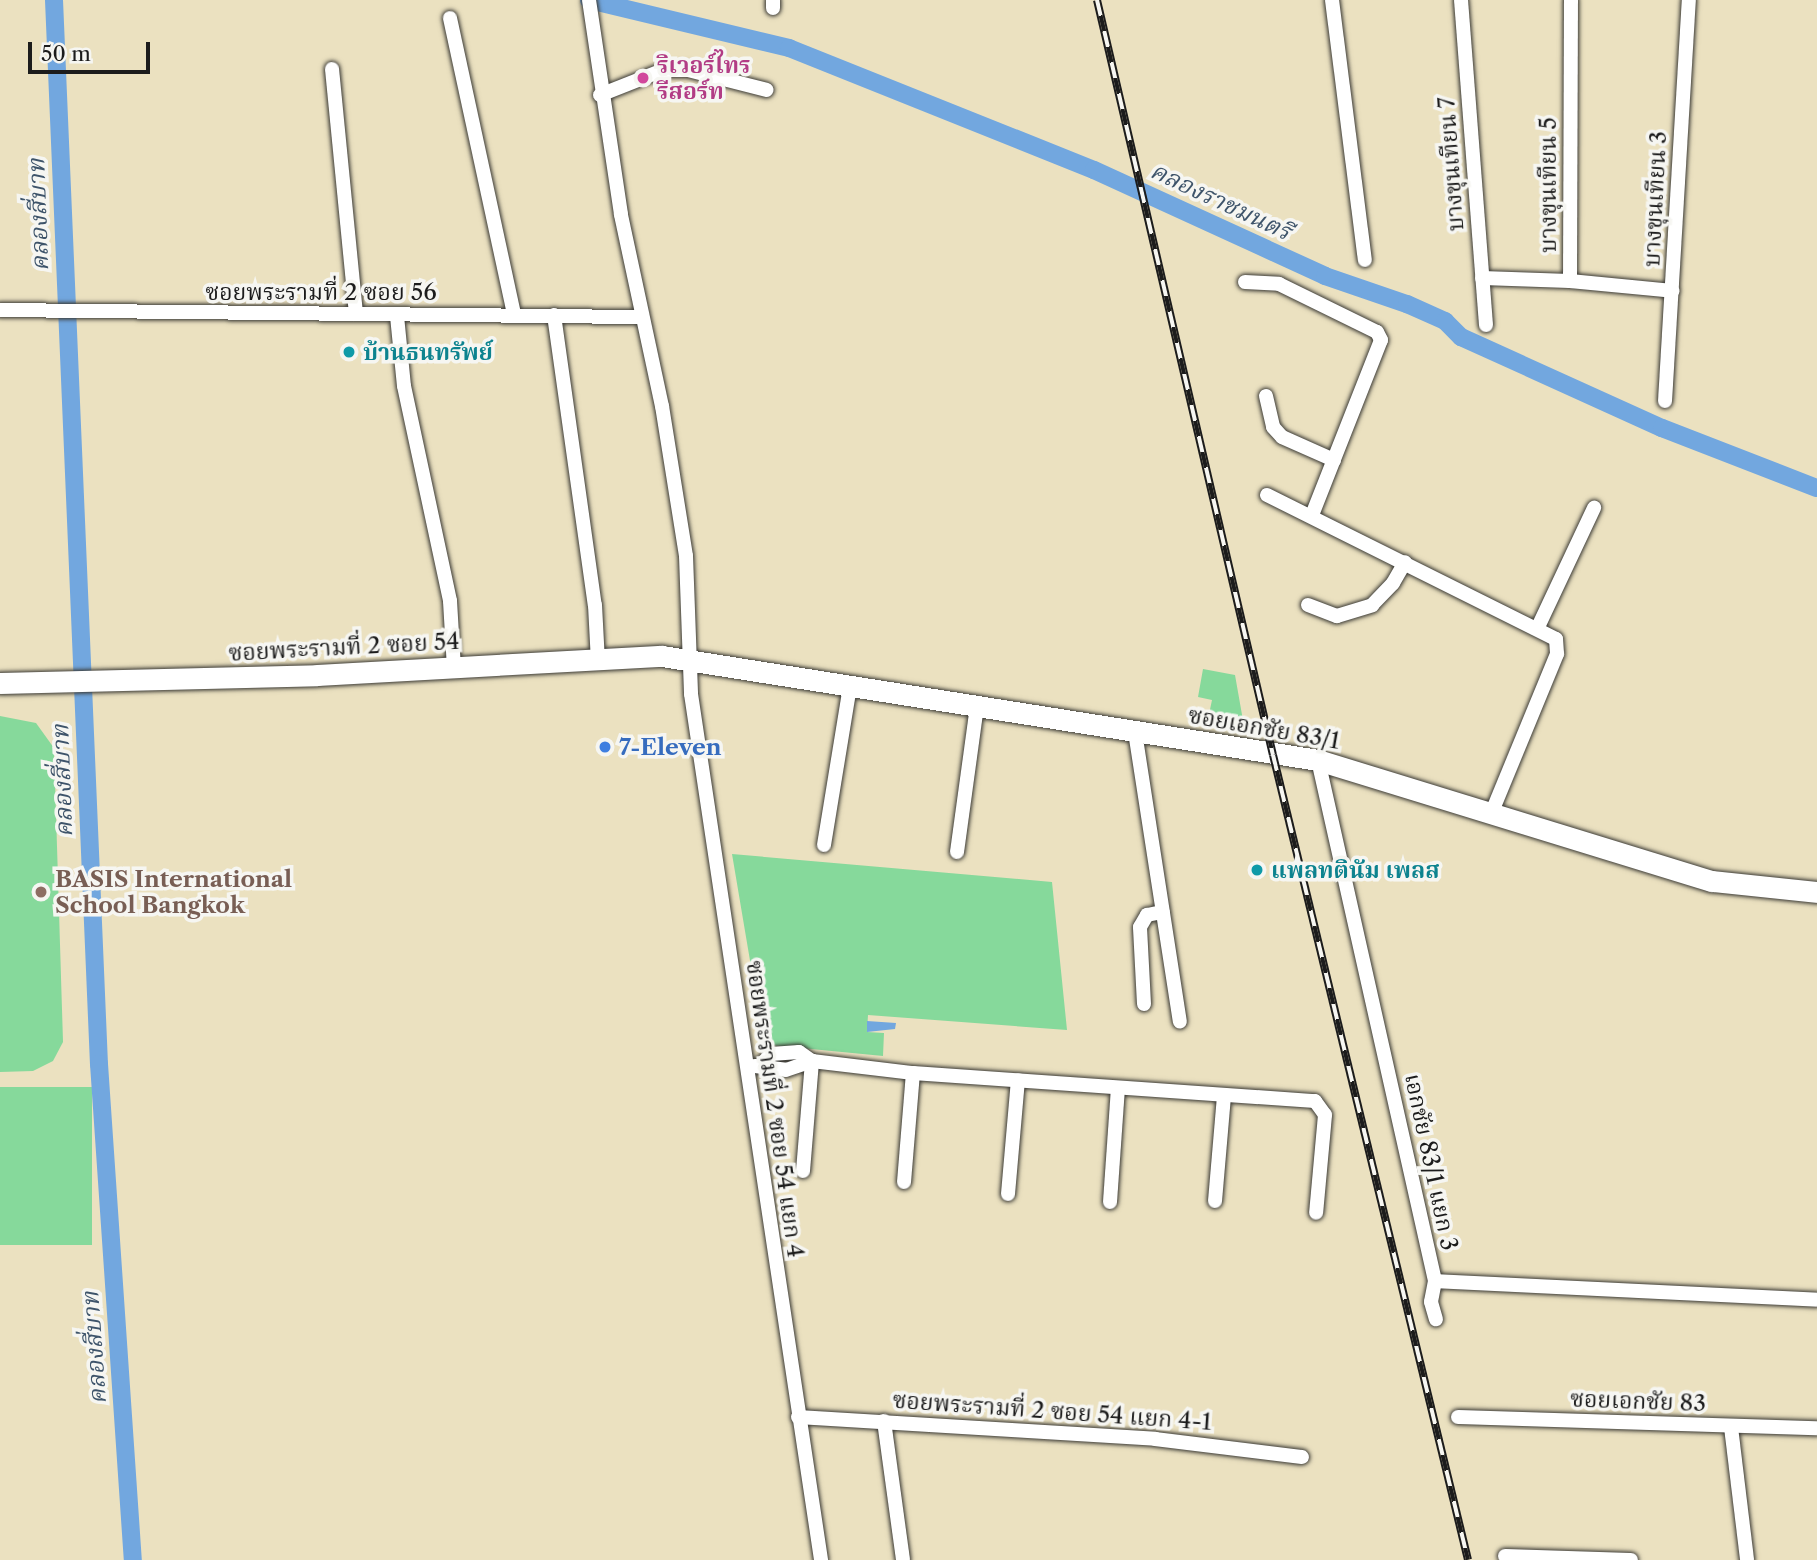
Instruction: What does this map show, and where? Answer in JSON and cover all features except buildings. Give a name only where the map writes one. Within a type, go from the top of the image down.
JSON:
[{"type":"street","name":"ซอยพระรามที่ 2 ซอย 54 แยก 4","points":[[589,0],[600,95],[686,556],[690,664],[716,874],[755,1066],[798,1417],[821,1560]]},
{"type":"street","points":[[1332,0],[1365,260]]},
{"type":"street","name":"บางขุนเทียน 7","points":[[1461,0],[1486,325]]},
{"type":"street","name":"บางขุนเทียน 5","points":[[1482,278],[1570,281],[1571,0]]},
{"type":"street","name":"บางขุนเทียน 3","points":[[1665,401],[1689,0]]},
{"type":"street","points":[[450,18],[514,314]]},
{"type":"street","points":[[332,69],[356,314]]},
{"type":"street","points":[[600,95],[663,70],[688,70],[767,90]]},
{"type":"street","points":[[1570,281],[1673,291]]},
{"type":"street","points":[[1245,282],[1279,284],[1379,336],[1380,349],[1312,515]]},
{"type":"street","name":"ซอยพระรามที่ 2 ซอย 56","points":[[0,310],[134,314],[514,314],[641,317]]},
{"type":"street","points":[[554,315],[595,604],[598,662]]},
{"type":"street","points":[[397,316],[404,386],[450,601],[454,668]]},
{"type":"street","points":[[1266,396],[1273,426],[1282,437],[1334,460]]},
{"type":"street","points":[[1267,495],[1538,626],[1556,639],[1557,654],[1492,812]]},
{"type":"street","points":[[1538,626],[1594,508]]},
{"type":"street","points":[[1308,605],[1337,616],[1372,605],[1393,583],[1405,562]]},
{"type":"street","name":"ซอยพระรามที่ 2 ซอย 54","points":[[0,683],[42,685],[151,681],[598,662],[662,656],[690,664]]},
{"type":"street","name":"ซอยเอกชัย 83/1","points":[[690,664],[1318,760],[1712,881],[1817,892]]},
{"type":"street","points":[[824,845],[850,687]]},
{"type":"street","points":[[957,852],[977,706]]},
{"type":"street","points":[[1135,732],[1180,1022]]},
{"type":"street","name":"เอกชัย 83/1 แยก 3","points":[[1318,760],[1435,1282],[1817,1300]]},
{"type":"street","points":[[1144,1003],[1140,927],[1147,915],[1164,912]]},
{"type":"street","points":[[803,1171],[813,1061]]},
{"type":"street","points":[[755,1066],[786,1070],[813,1061],[913,1073],[1315,1101],[1325,1115],[1316,1213]]},
{"type":"street","points":[[904,1182],[913,1073]]},
{"type":"street","points":[[1008,1194],[1018,1080]]},
{"type":"street","points":[[1110,1202],[1118,1088]]},
{"type":"street","points":[[1215,1201],[1224,1095]]},
{"type":"street","points":[[1435,1282],[1431,1302],[1436,1319]]},
{"type":"street","name":"ซอยพระรามที่ 2 ซอย 54 แยก 4-1","points":[[798,1417],[1155,1439],[1302,1457]]},
{"type":"street","name":"ซอยเอกชัย 83","points":[[1458,1417],[1817,1428]]},
{"type":"street","points":[[884,1421],[903,1560]]},
{"type":"street","points":[[1731,1426],[1747,1560]]},
{"type":"street","points":[[1505,1556],[1631,1560]]},
{"type":"green space","points":[[1203,669],[1235,675],[1244,726],[1208,719],[1212,700],[1198,697]]},
{"type":"green space","name":"BASIS International School Bangkok","points":[[0,716],[36,723],[54,748],[63,1042],[53,1061],[33,1071],[0,1072]]},
{"type":"green space","points":[[732,854],[1052,882],[1067,1030],[868,1015],[867,1032],[884,1033],[883,1056],[770,1045],[767,1009],[758,1008]]},
{"type":"green space","points":[[0,1087],[92,1087],[92,1245],[0,1245]]},
{"type":"water","points":[[867,1021],[896,1023],[895,1029],[867,1032]]},
{"type":"waterway","name":"คลองสี่บาท","points":[[54,0],[99,1064],[133,1560]]},
{"type":"waterway","name":"คลองราชมนตรี","points":[[589,0],[789,48],[1094,170],[1325,276],[1407,304],[1445,321],[1461,337],[1662,428],[1817,488]]},
{"type":"railway","points":[[1097,0],[1273,755],[1468,1560]]},
{"type":"place","name":"ริเวอร์ไทร รีสอร์ท","points":[[643,78]]},
{"type":"place","name":"บ้านธนทรัพย์","points":[[349,352]]},
{"type":"place","name":"7-Eleven","points":[[605,747]]},
{"type":"place","name":"แพลทตินัม เพลส","points":[[1257,870]]},
{"type":"place","name":"BASIS International School Bangkok","points":[[41,892]]}]
